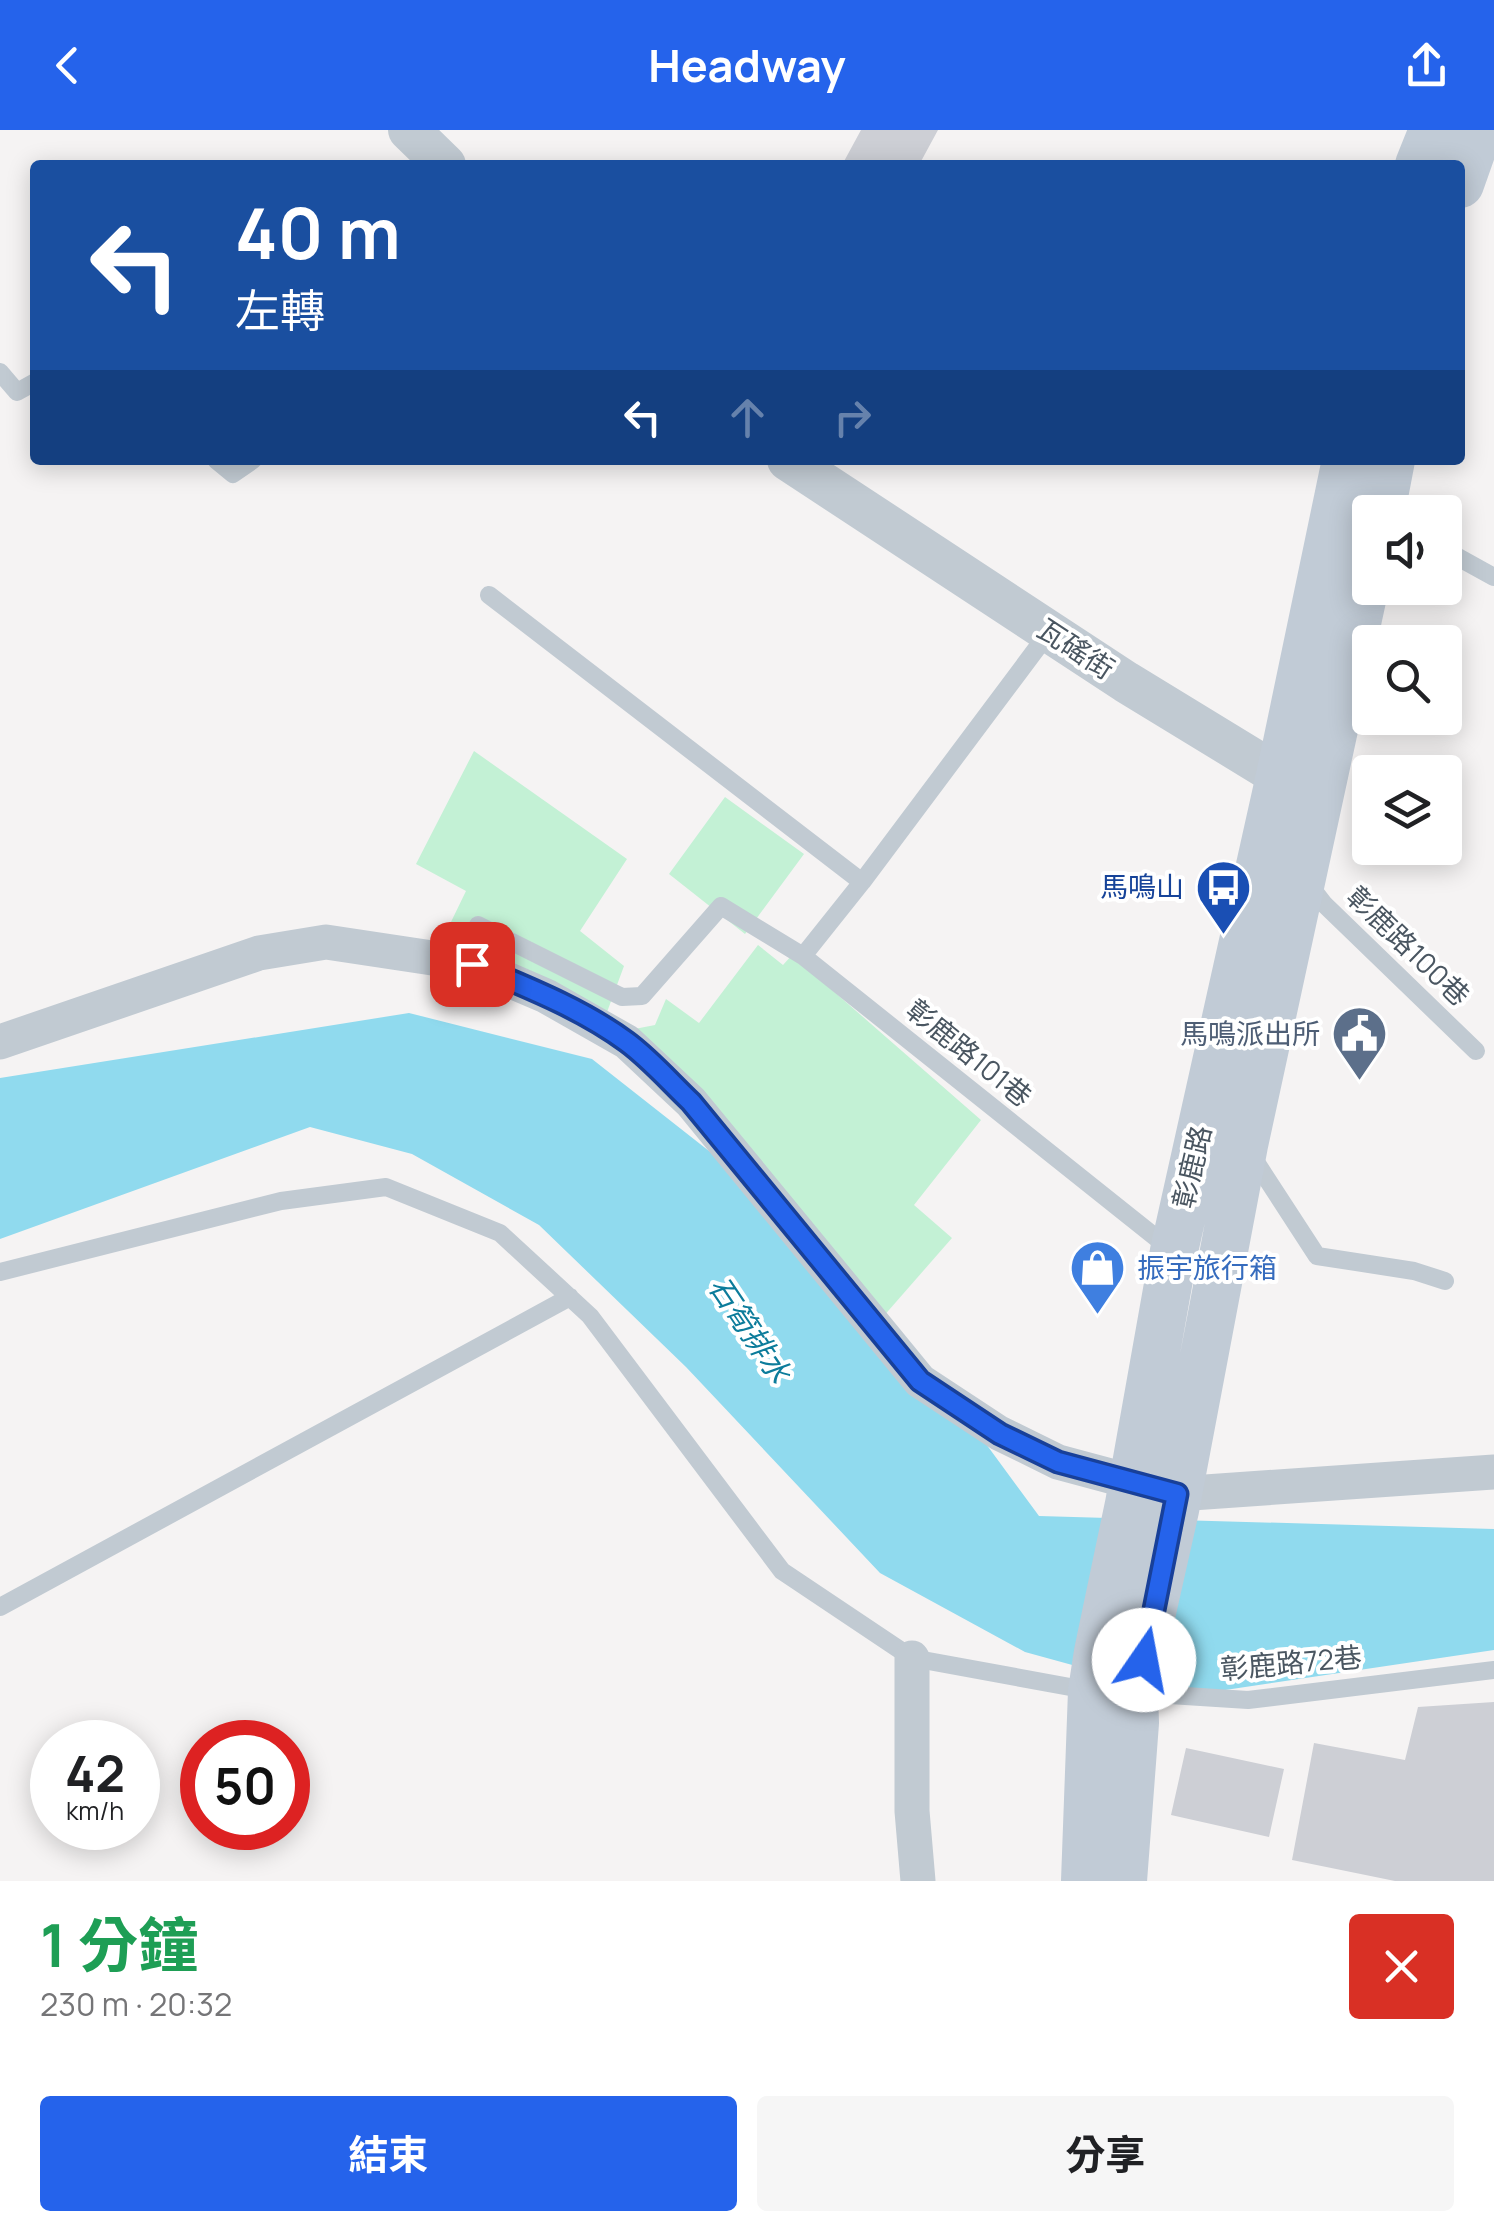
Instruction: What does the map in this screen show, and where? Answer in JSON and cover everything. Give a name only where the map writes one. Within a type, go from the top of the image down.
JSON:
[{"type":"main road","points":[[1465,170],[1479,130]]},
{"type":"main road","name":"彰鹿路","points":[[1362,495],[1387,465]]},
{"type":"main road","name":"彰鹿路","points":[[1154,1497],[1174,1251],[1280,776],[1352,525]]},
{"type":"main road","name":"彰鹿路","points":[[1085,1881],[1115,1680],[1154,1497],[1244,1145],[1361,605]]},
{"type":"main road","name":"彰鹿路","points":[[1115,1680],[1123,1881]]},
{"type":"street","points":[[409,130],[441,160]]},
{"type":"street","name":"瓦磘街","points":[[796,465],[1049,632],[1280,776]]},
{"type":"street","points":[[1280,776],[1304,877]]},
{"type":"street","points":[[0,1042],[259,953],[326,942],[472,964],[546,996],[627,1042],[691,1102],[920,1381],[1000,1434],[1058,1462],[1154,1497],[1494,1472]]},
{"type":"street","points":[[912,1658],[912,1810],[918,1881]]},
{"type":"lane","points":[[0,372],[17,392],[30,385]]},
{"type":"lane","points":[[222,465],[233,474],[246,465]]},
{"type":"lane","points":[[1462,559],[1494,577]]},
{"type":"lane","points":[[489,595],[862,882]]},
{"type":"lane","points":[[803,956],[1049,632]]},
{"type":"lane","name":"彰鹿路100巷","points":[[1304,877],[1324,904],[1476,1051]]},
{"type":"lane","name":"彰鹿路101巷","points":[[478,924],[622,997],[642,996],[721,906],[803,956],[1174,1251]]},
{"type":"lane","points":[[1244,1145],[1317,1256],[1414,1271],[1445,1282]]},
{"type":"lane","points":[[0,1272],[281,1201],[386,1187],[500,1233],[590,1316],[782,1570],[912,1658]]},
{"type":"lane","points":[[0,1607],[570,1297]]},
{"type":"lane","name":"彰鹿路72巷","points":[[912,1658],[1115,1680],[1248,1700],[1494,1670]]},
{"type":"green space","points":[[474,751],[627,859],[580,931],[624,966],[603,1023],[532,986],[450,924],[466,891],[416,864]]},
{"type":"green space","points":[[725,797],[804,854],[745,934],[669,874]]},
{"type":"green space","points":[[758,945],[783,965],[792,955],[981,1120],[914,1205],[952,1238],[875,1326],[614,1033],[655,1025],[666,999],[699,1023]]},
{"type":"water","name":"石筍排水","points":[[409,1013],[592,1059],[765,1195],[978,1433],[1039,1516],[1494,1529],[1494,1650],[1185,1696],[1025,1652],[880,1573],[686,1367],[539,1225],[412,1154],[310,1127],[0,1239],[0,1078]]},
{"type":"building","points":[[861,130],[938,130],[922,160],[845,160]]},
{"type":"building","points":[[1494,1702],[1494,1881],[1395,1881],[1292,1860],[1314,1743],[1405,1760],[1418,1707]]},
{"type":"building","points":[[1186,1748],[1284,1769],[1269,1837],[1171,1815]]},
{"type":"place","name":"馬鳴山","points":[[1223,936]]},
{"type":"place","name":"馬鳴派出所","points":[[1359,1083]]},
{"type":"place","name":"振宇旅行箱","points":[[1098,1317]]},
{"type":"route","points":[[472,964],[546,996],[627,1042],[670,1082],[691,1102],[920,1381],[1000,1434],[1058,1462],[1177,1494],[1144,1660]]}]
